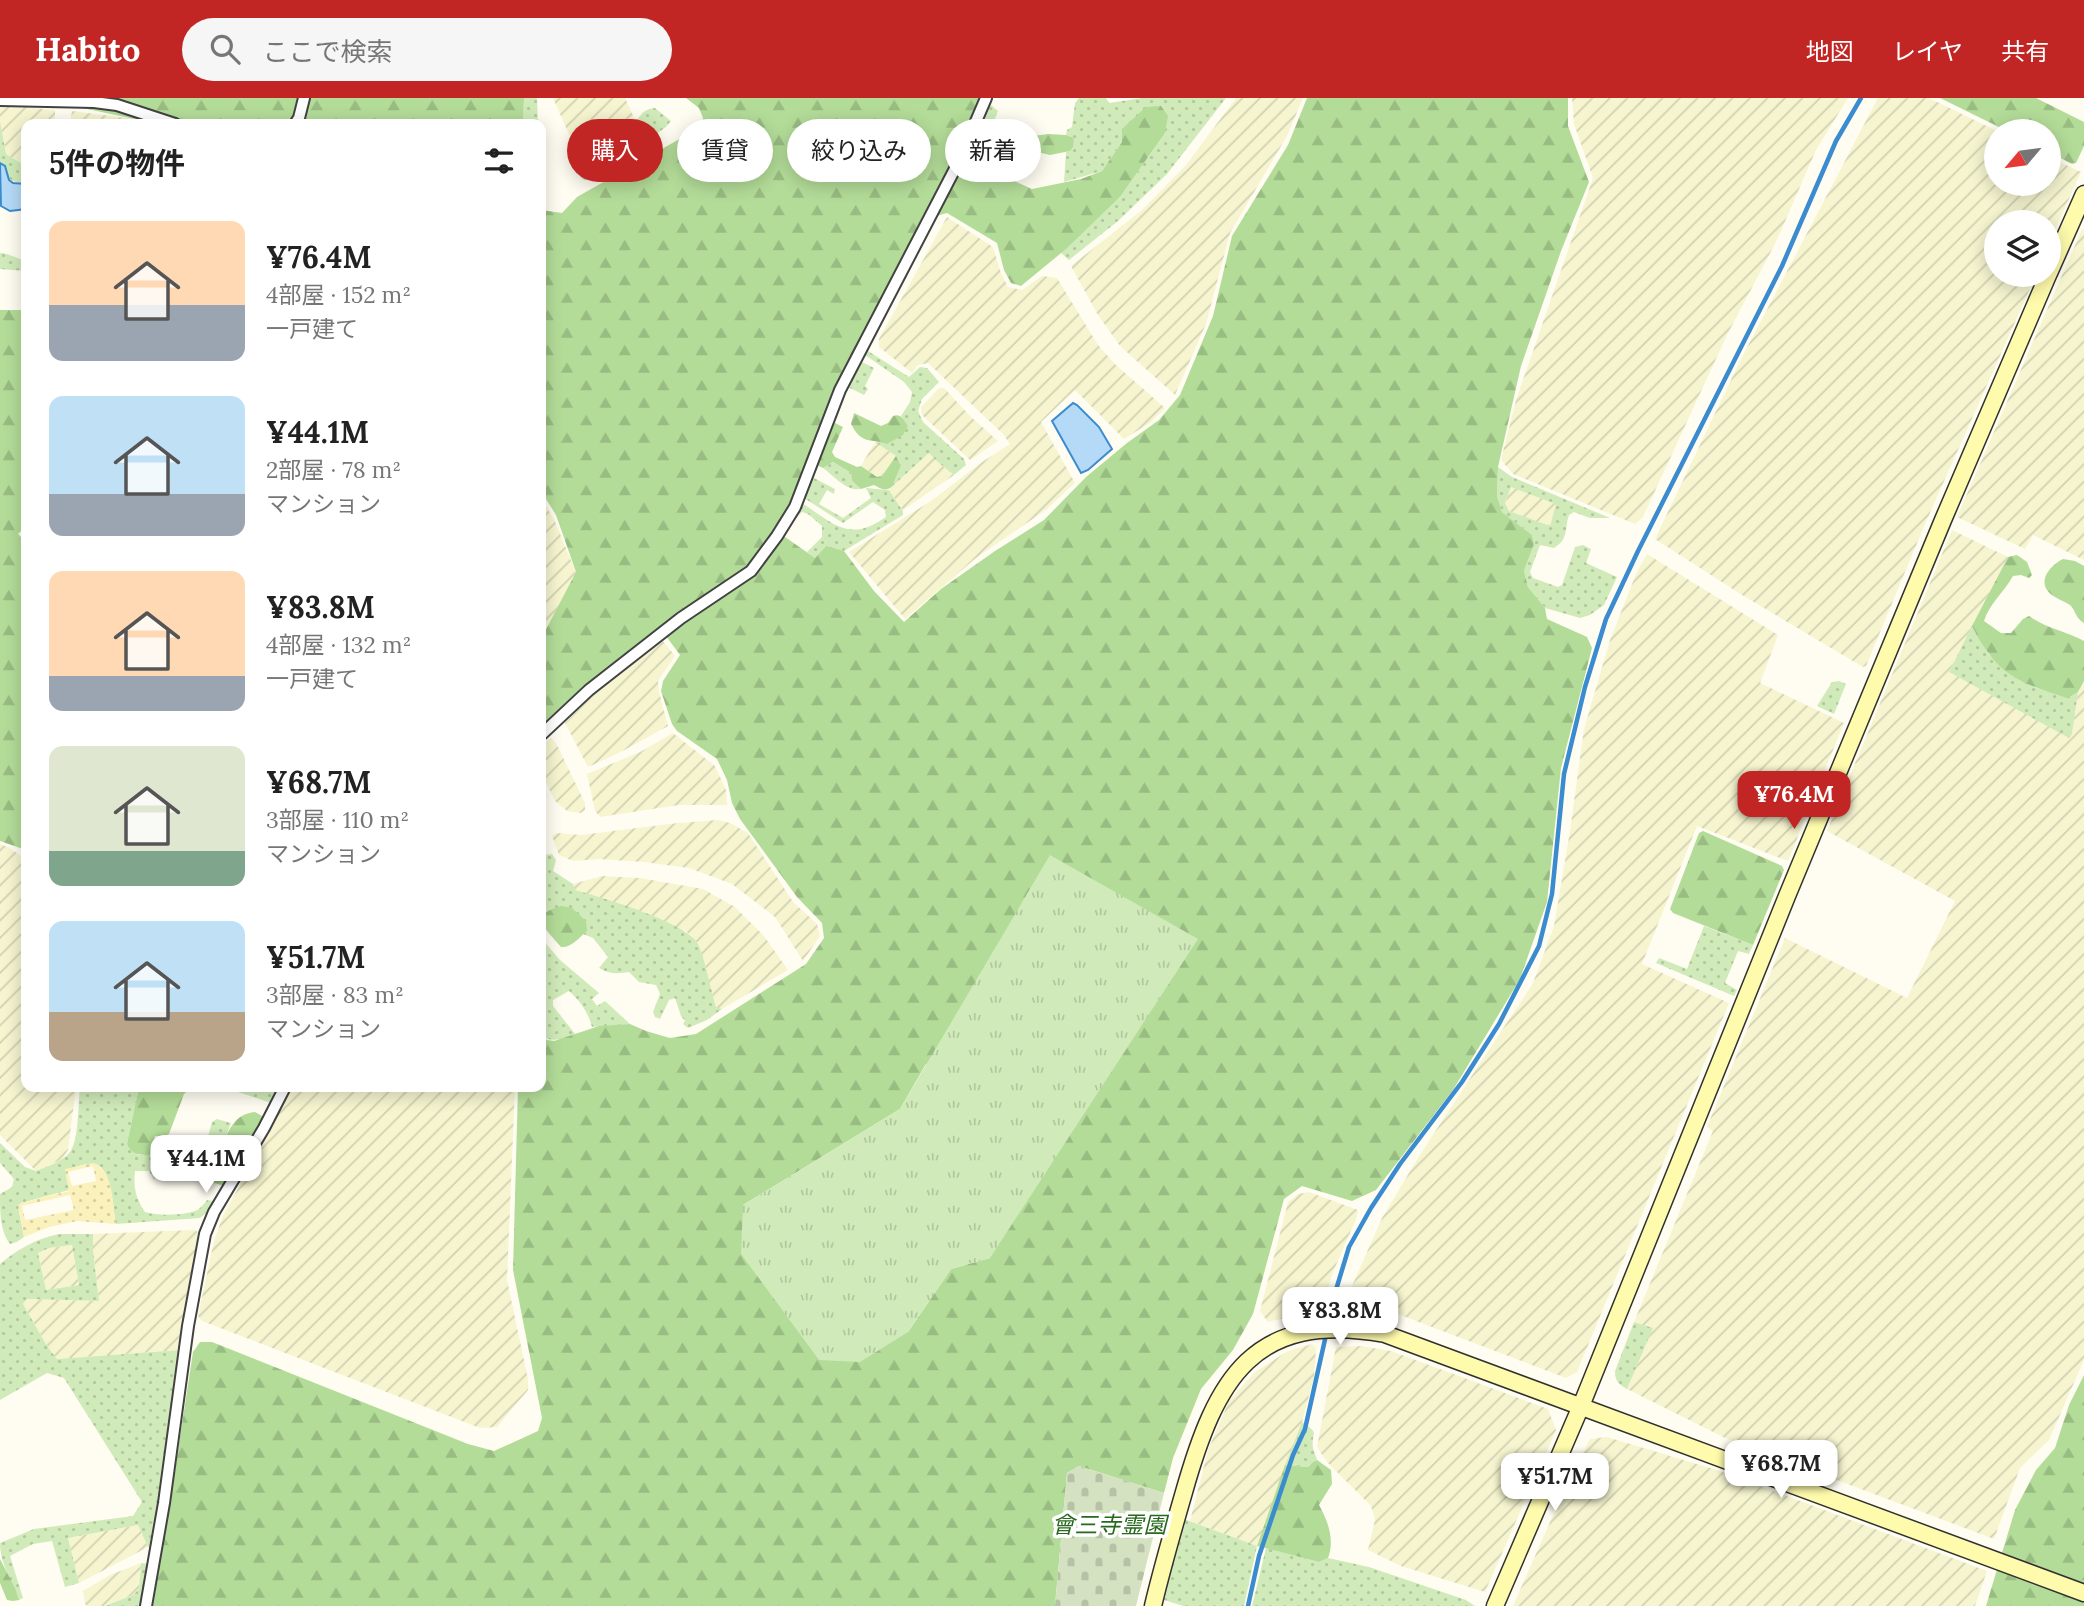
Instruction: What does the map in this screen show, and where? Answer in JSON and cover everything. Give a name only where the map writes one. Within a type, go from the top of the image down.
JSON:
[{"type":"street","points":[[298,119],[304,98]]},
{"type":"street","points":[[546,730],[589,690],[681,618],[751,570],[777,536],[795,507],[840,390],[959,161],[986,98]]},
{"type":"street","points":[[0,100],[94,102],[117,105],[160,119]]},
{"type":"street","points":[[2061,247],[2084,194]]},
{"type":"street","points":[[1495,1606],[1581,1406],[1791,884],[2043,287]]},
{"type":"street","points":[[146,1606],[164,1503],[188,1326],[205,1234],[214,1212],[282,1092]]},
{"type":"street","points":[[1153,1606],[1194,1454],[1212,1409],[1224,1388],[1255,1354],[1302,1332],[1330,1328],[1385,1334],[2084,1594]]},
{"type":"green space","points":[[55,98],[524,98],[523,119],[134,119],[78,107]]},
{"type":"green space","points":[[524,98],[537,98],[538,119],[523,119]]},
{"type":"green space","points":[[553,98],[625,98],[635,119],[567,119],[567,130]]},
{"type":"green space","points":[[686,98],[982,98],[973,119],[945,119],[945,182],[1016,182],[1032,189],[1081,179],[1102,171],[1122,142],[1122,129],[1146,107],[1161,106],[1168,116],[1165,133],[1120,197],[1066,249],[1021,286],[1011,283],[1004,270],[997,243],[947,213],[926,219],[835,389],[793,506],[778,532],[815,558],[826,546],[844,551],[874,591],[904,622],[941,589],[1044,520],[1086,477],[1159,420],[1180,395],[1213,316],[1232,236],[1288,145],[1307,98],[1568,98],[1568,126],[1589,182],[1561,251],[1521,366],[1498,467],[1497,496],[1502,512],[1532,535],[1534,544],[1524,571],[1528,587],[1545,608],[1547,619],[1587,637],[1592,648],[1561,768],[1547,902],[1520,979],[1453,1090],[1376,1190],[1352,1201],[1302,1186],[1284,1199],[1253,1314],[1233,1350],[1201,1389],[1173,1458],[1164,1493],[1079,1466],[1067,1473],[1055,1606],[149,1606],[175,1470],[193,1352],[200,1342],[212,1342],[468,1444],[494,1451],[538,1431],[542,1418],[513,1270],[518,1092],[546,1092],[546,1039],[554,1041],[599,1026],[630,1024],[670,1038],[696,1034],[806,964],[824,938],[822,923],[797,897],[740,819],[717,759],[677,731],[672,724],[661,691],[663,681],[680,655],[660,628],[592,680],[546,723],[546,629],[576,572],[556,515],[546,499],[546,211],[562,213],[577,197],[604,182],[663,182],[663,148],[677,140],[677,182],[773,182],[773,119],[703,119],[699,108]],"holes":[[[926,1064],[990,1258],[951,1269],[908,1332],[743,1205],[900,1109]]]},
{"type":"green space","points":[[1079,98],[1106,98],[1109,103],[1142,98],[1226,98],[1167,174],[1118,221],[1069,260],[1061,253],[1120,197],[1165,133],[1122,142],[1102,171],[1064,182],[1066,152],[1070,151],[1074,138],[1066,135],[1067,130],[1072,127],[1075,103]]},
{"type":"green space","points":[[1236,98],[1303,98],[1287,136],[1230,233],[1206,324],[1175,395],[1120,346],[1098,315],[1071,266],[1142,210],[1186,165]]},
{"type":"green space","points":[[1572,98],[1848,98],[1816,150],[1776,242],[1727,335],[1643,517],[1635,524],[1513,474],[1501,460],[1516,400],[1593,178],[1574,124]]},
{"type":"green space","points":[[1878,98],[1929,98],[1984,125],[1984,196],[2062,196],[2062,163],[2081,172],[2061,217],[2061,210],[1984,210],[1984,287],[2031,287],[1925,524],[1866,666],[1863,667],[1742,595],[1655,539],[1741,359]]},
{"type":"green space","points":[[1940,98],[2036,98],[2084,122],[2084,146],[2076,163],[2072,164],[2062,159],[2062,119],[1984,120]]},
{"type":"green space","points":[[990,104],[998,111],[995,119],[982,119]]},
{"type":"green space","points":[[0,105],[55,110],[55,119],[21,119],[21,163],[6,154]]},
{"type":"green space","points":[[655,108],[671,121],[663,129],[663,119],[638,119],[649,109]]},
{"type":"green space","points":[[72,111],[133,119],[71,119]]},
{"type":"green space","points":[[0,121],[6,154],[21,163],[21,183],[11,180],[5,166],[0,163]]},
{"type":"green space","points":[[1041,135],[1066,135],[1074,138],[1073,147],[1070,151],[1050,155],[1041,153]]},
{"type":"green space","points":[[947,217],[993,247],[1008,287],[1022,290],[1042,276],[1057,278],[1098,345],[1116,365],[1165,408],[1150,423],[1124,439],[1075,390],[1041,422],[1075,483],[1047,509],[976,558],[905,619],[849,552],[931,501],[1010,444],[1003,434],[928,363],[918,365],[912,373],[879,347],[879,339]]},
{"type":"green space","points":[[2082,229],[2084,560],[2033,535],[2025,549],[1957,517],[2057,287],[2061,287],[2061,277]]},
{"type":"green space","points":[[0,253],[21,259],[21,271],[0,269]]},
{"type":"green space","points":[[0,310],[21,310],[21,531],[18,534],[21,537],[21,848],[0,841]]},
{"type":"green space","points":[[868,351],[909,377],[920,367],[927,368],[939,382],[922,399],[918,411],[923,422],[964,459],[966,465],[954,475],[929,453],[895,484],[901,466],[896,456],[875,442],[908,426],[901,416],[910,402],[912,392],[904,382],[865,355]]},
{"type":"green space","points":[[862,362],[874,368],[865,386],[868,389],[864,395],[848,387]]},
{"type":"green space","points":[[939,388],[944,388],[998,441],[970,460],[922,415],[921,407]]},
{"type":"green space","points":[[854,413],[881,426],[898,415],[908,426],[903,435],[887,444],[867,440],[855,431],[851,424]]},
{"type":"green space","points":[[833,422],[843,427],[832,452],[835,457],[857,467],[861,466],[877,477],[882,476],[896,456],[901,466],[892,487],[882,489],[874,485],[861,489],[852,481],[851,473],[833,462],[823,468],[817,465]]},
{"type":"green space","points":[[875,442],[896,456],[882,476],[877,477],[861,466]]},
{"type":"green space","points":[[930,452],[954,475],[903,510],[889,490]]},
{"type":"green space","points":[[833,462],[851,473],[852,481],[861,489],[846,486],[823,468]]},
{"type":"green space","points":[[1498,467],[1512,477],[1610,518],[1590,518],[1574,512],[1569,515],[1562,541],[1554,548],[1540,545],[1530,572],[1533,578],[1558,587],[1562,585],[1575,547],[1583,545],[1591,549],[1586,563],[1617,577],[1604,605],[1590,615],[1580,618],[1545,608],[1528,587],[1524,571],[1534,544],[1532,535],[1502,512],[1497,496]],"holes":[[[1511,487],[1556,504],[1550,526],[1509,511],[1505,503]]]},
{"type":"green space","points":[[812,477],[835,489],[834,494],[827,490],[819,504],[843,518],[871,498],[866,488],[889,490],[903,515],[844,551],[825,547],[815,558],[807,552],[822,537],[822,526],[808,514],[802,512],[797,517],[794,516],[802,503],[833,524],[852,530],[873,525],[886,517],[885,510],[873,502],[843,523],[804,498]]},
{"type":"green space","points":[[1511,486],[1557,504],[1549,527],[1509,511],[1505,503]]},
{"type":"green space","points":[[546,506],[554,519],[576,573],[546,630]]},
{"type":"green space","points":[[1952,530],[2008,557],[1949,672],[2072,734],[2078,692],[2084,681],[2084,1360],[2049,1440],[2020,1468],[1994,1539],[1725,1438],[1627,1389],[1652,1328],[1634,1322],[1713,1131],[1707,1127],[1785,938],[1907,998],[1955,901],[1827,831]]},
{"type":"green space","points":[[1647,554],[1778,635],[1760,683],[1844,723],[1788,861],[1697,826],[1642,964],[1729,1003],[1577,1372],[1566,1378],[1374,1305],[1356,1301],[1349,1293],[1382,1218],[1421,1153],[1533,983],[1554,926],[1584,729],[1610,640],[1636,574]]},
{"type":"green space","points":[[2017,555],[2027,562],[2032,575],[2029,578],[2013,576],[1984,621],[2001,633],[2011,633],[2029,616],[2084,641],[2084,681],[2078,692],[2067,698],[2035,687],[2010,674],[1990,656],[1972,626],[2008,557]]},
{"type":"green space","points":[[2063,559],[2084,566],[2084,623],[2070,605],[2055,597],[2046,587],[2048,571]]},
{"type":"green space","points":[[1972,626],[1989,655],[2034,687],[2066,697],[2078,692],[2072,734],[2069,738],[1949,672]]},
{"type":"green space","points":[[663,641],[675,656],[658,681],[668,726],[588,767],[565,723],[592,696]]},
{"type":"green space","points":[[1832,682],[1846,684],[1834,714],[1817,706]]},
{"type":"green space","points":[[673,733],[715,766],[726,790],[727,805],[679,805],[600,817],[595,811],[587,774],[640,752]]},
{"type":"green space","points":[[551,738],[556,743],[585,803],[585,810],[581,813],[567,811],[555,801],[546,782],[546,744]]},
{"type":"green space","points":[[718,820],[748,833],[793,902],[817,924],[820,936],[803,961],[775,917],[732,884],[689,868],[599,859],[573,861],[559,855],[552,836],[556,833],[581,835]]},
{"type":"green space","points":[[1703,831],[1782,866],[1784,870],[1753,945],[1673,913],[1670,909],[1699,833]]},
{"type":"green space","points":[[0,844],[21,856],[21,1092],[75,1092],[68,1150],[62,1159],[36,1171],[0,1135]]},
{"type":"green space","points":[[552,854],[556,860],[553,871],[573,884],[575,890],[642,911],[678,927],[691,936],[701,950],[716,1007],[722,1009],[707,1020],[688,1028],[683,1024],[685,1021],[675,998],[669,1000],[660,1019],[655,1017],[653,1012],[660,994],[656,985],[639,982],[629,972],[613,973],[599,968],[608,957],[593,938],[583,934],[586,931],[546,919],[546,855]]},
{"type":"green space","points":[[1050,855],[1198,939],[990,1258],[951,1269],[908,1332],[860,1362],[819,1360],[741,1254],[743,1205],[900,1109]]},
{"type":"green space","points":[[602,876],[640,878],[703,889],[735,907],[764,936],[788,970],[722,1009],[716,1008],[697,943],[686,931],[627,906],[574,890],[573,884]]},
{"type":"green space","points":[[562,906],[572,908],[586,921],[587,931],[572,944],[561,947],[546,929],[546,913]]},
{"type":"green space","points":[[1704,926],[1753,945],[1749,954],[1738,951],[1725,983],[1737,990],[1734,996],[1656,963],[1659,958],[1687,969]]},
{"type":"green space","points":[[546,944],[560,960],[599,993],[592,999],[597,1006],[605,1001],[630,1024],[592,1027],[584,1008],[569,991],[553,1000],[553,1006],[576,1035],[553,1040],[546,1038]]},
{"type":"green space","points":[[80,1092],[138,1092],[127,1144],[138,1155],[150,1155],[151,1158],[167,1163],[154,1180],[149,1171],[135,1171],[134,1182],[139,1202],[145,1212],[164,1215],[188,1213],[199,1209],[207,1200],[214,1201],[209,1211],[200,1218],[116,1224],[108,1180],[99,1166],[87,1164],[65,1170],[69,1190],[18,1206],[24,1237],[10,1244],[2,1227],[0,1194],[12,1187],[14,1179],[0,1163],[0,1143],[25,1167],[36,1171],[70,1152],[78,1121]]},
{"type":"green space","points":[[138,1092],[186,1092],[169,1134],[155,1136],[150,1155],[136,1154],[127,1144]]},
{"type":"green space","points":[[238,1092],[276,1092],[271,1103]]},
{"type":"green space","points":[[289,1092],[515,1092],[507,1280],[528,1390],[497,1427],[480,1428],[202,1321],[198,1316],[214,1241],[223,1216]]},
{"type":"green space","points":[[255,1112],[264,1117],[225,1185],[166,1167],[171,1145],[177,1140],[221,1149],[229,1130],[237,1120]]},
{"type":"green space","points":[[217,1119],[231,1123],[221,1149],[205,1148],[212,1122]]},
{"type":"green space","points":[[1309,1192],[1358,1210],[1357,1217],[1333,1272],[1322,1309],[1268,1322],[1260,1311],[1288,1202],[1298,1194]]},
{"type":"green space","points":[[198,1232],[180,1350],[57,1359],[23,1304],[27,1299],[99,1301],[93,1234]]},
{"type":"green space","points":[[60,1234],[93,1234],[99,1301],[27,1299],[23,1304],[57,1359],[180,1350],[152,1547],[148,1547],[138,1525],[68,1538],[79,1583],[65,1587],[52,1541],[33,1544],[10,1556],[23,1598],[19,1600],[4,1565],[0,1543],[34,1529],[133,1516],[142,1502],[64,1378],[47,1373],[0,1400],[0,1264],[28,1245]],"holes":[[[72,1245],[79,1285],[46,1290],[38,1253],[49,1248]]]},
{"type":"green space","points":[[72,1245],[79,1285],[46,1290],[38,1253],[49,1248]]},
{"type":"green space","points":[[1634,1322],[1653,1328],[1627,1389],[1618,1382],[1615,1371]]},
{"type":"green space","points":[[1312,1344],[1316,1348],[1314,1377],[1302,1422],[1257,1546],[1190,1521],[1208,1450],[1229,1401],[1255,1372],[1288,1351]]},
{"type":"green space","points":[[1361,1346],[1391,1351],[1548,1409],[1556,1430],[1485,1592],[1401,1566],[1368,1550],[1375,1520],[1371,1506],[1327,1462],[1317,1447],[1336,1347]]},
{"type":"green space","points":[[2084,1375],[2084,1606],[1986,1606],[2015,1510],[2036,1470],[2055,1448],[2069,1405]]},
{"type":"green space","points":[[1302,1422],[1314,1433],[1313,1448],[1317,1460],[1308,1467],[1285,1465]]},
{"type":"green space","points":[[1607,1437],[1717,1470],[1987,1571],[1975,1606],[1513,1606],[1590,1439]]},
{"type":"green space","points":[[1317,1460],[1331,1470],[1332,1484],[1319,1505],[1330,1531],[1328,1558],[1319,1562],[1257,1546],[1285,1465],[1308,1467]]},
{"type":"green space","name":"會三寺霊園","points":[[1079,1466],[1164,1493],[1136,1606],[1055,1606],[1067,1473]]},
{"type":"green space","points":[[1184,1519],[1257,1546],[1244,1606],[1183,1606],[1161,1599]]},
{"type":"green space","points":[[138,1525],[148,1547],[79,1583],[68,1538]]},
{"type":"green space","points":[[1266,1548],[1319,1562],[1328,1558],[1369,1567],[1466,1600],[1475,1606],[1252,1606]]},
{"type":"green space","points":[[0,1559],[19,1600],[7,1600],[0,1583]]},
{"type":"green space","points":[[141,1563],[139,1589],[133,1595],[105,1606],[85,1604],[83,1591],[110,1575]]},
{"type":"green space","points":[[141,1563],[150,1564],[143,1606],[105,1606],[133,1595],[139,1589]]},
{"type":"sand","points":[[94,1163],[101,1168],[109,1182],[116,1224],[77,1221],[49,1227],[24,1237],[18,1206],[69,1191],[65,1169]],"holes":[[[93,1166],[96,1181],[72,1186],[68,1172]],[[70,1195],[74,1210],[25,1220],[22,1206]]]},
{"type":"water","points":[[0,163],[5,166],[9,180],[21,184],[21,210],[10,211],[1,206]]},
{"type":"water","points":[[1073,403],[1099,427],[1112,449],[1081,473],[1052,421]]},
{"type":"waterway","points":[[1328,1327],[1332,1303],[1349,1247],[1400,1164],[1462,1082],[1499,1024],[1539,946],[1552,894],[1564,774],[1585,687],[1606,619],[1782,266],[1836,141],[1861,98]]},
{"type":"waterway","points":[[1248,1606],[1259,1556],[1293,1455],[1305,1429],[1326,1335]]}]
